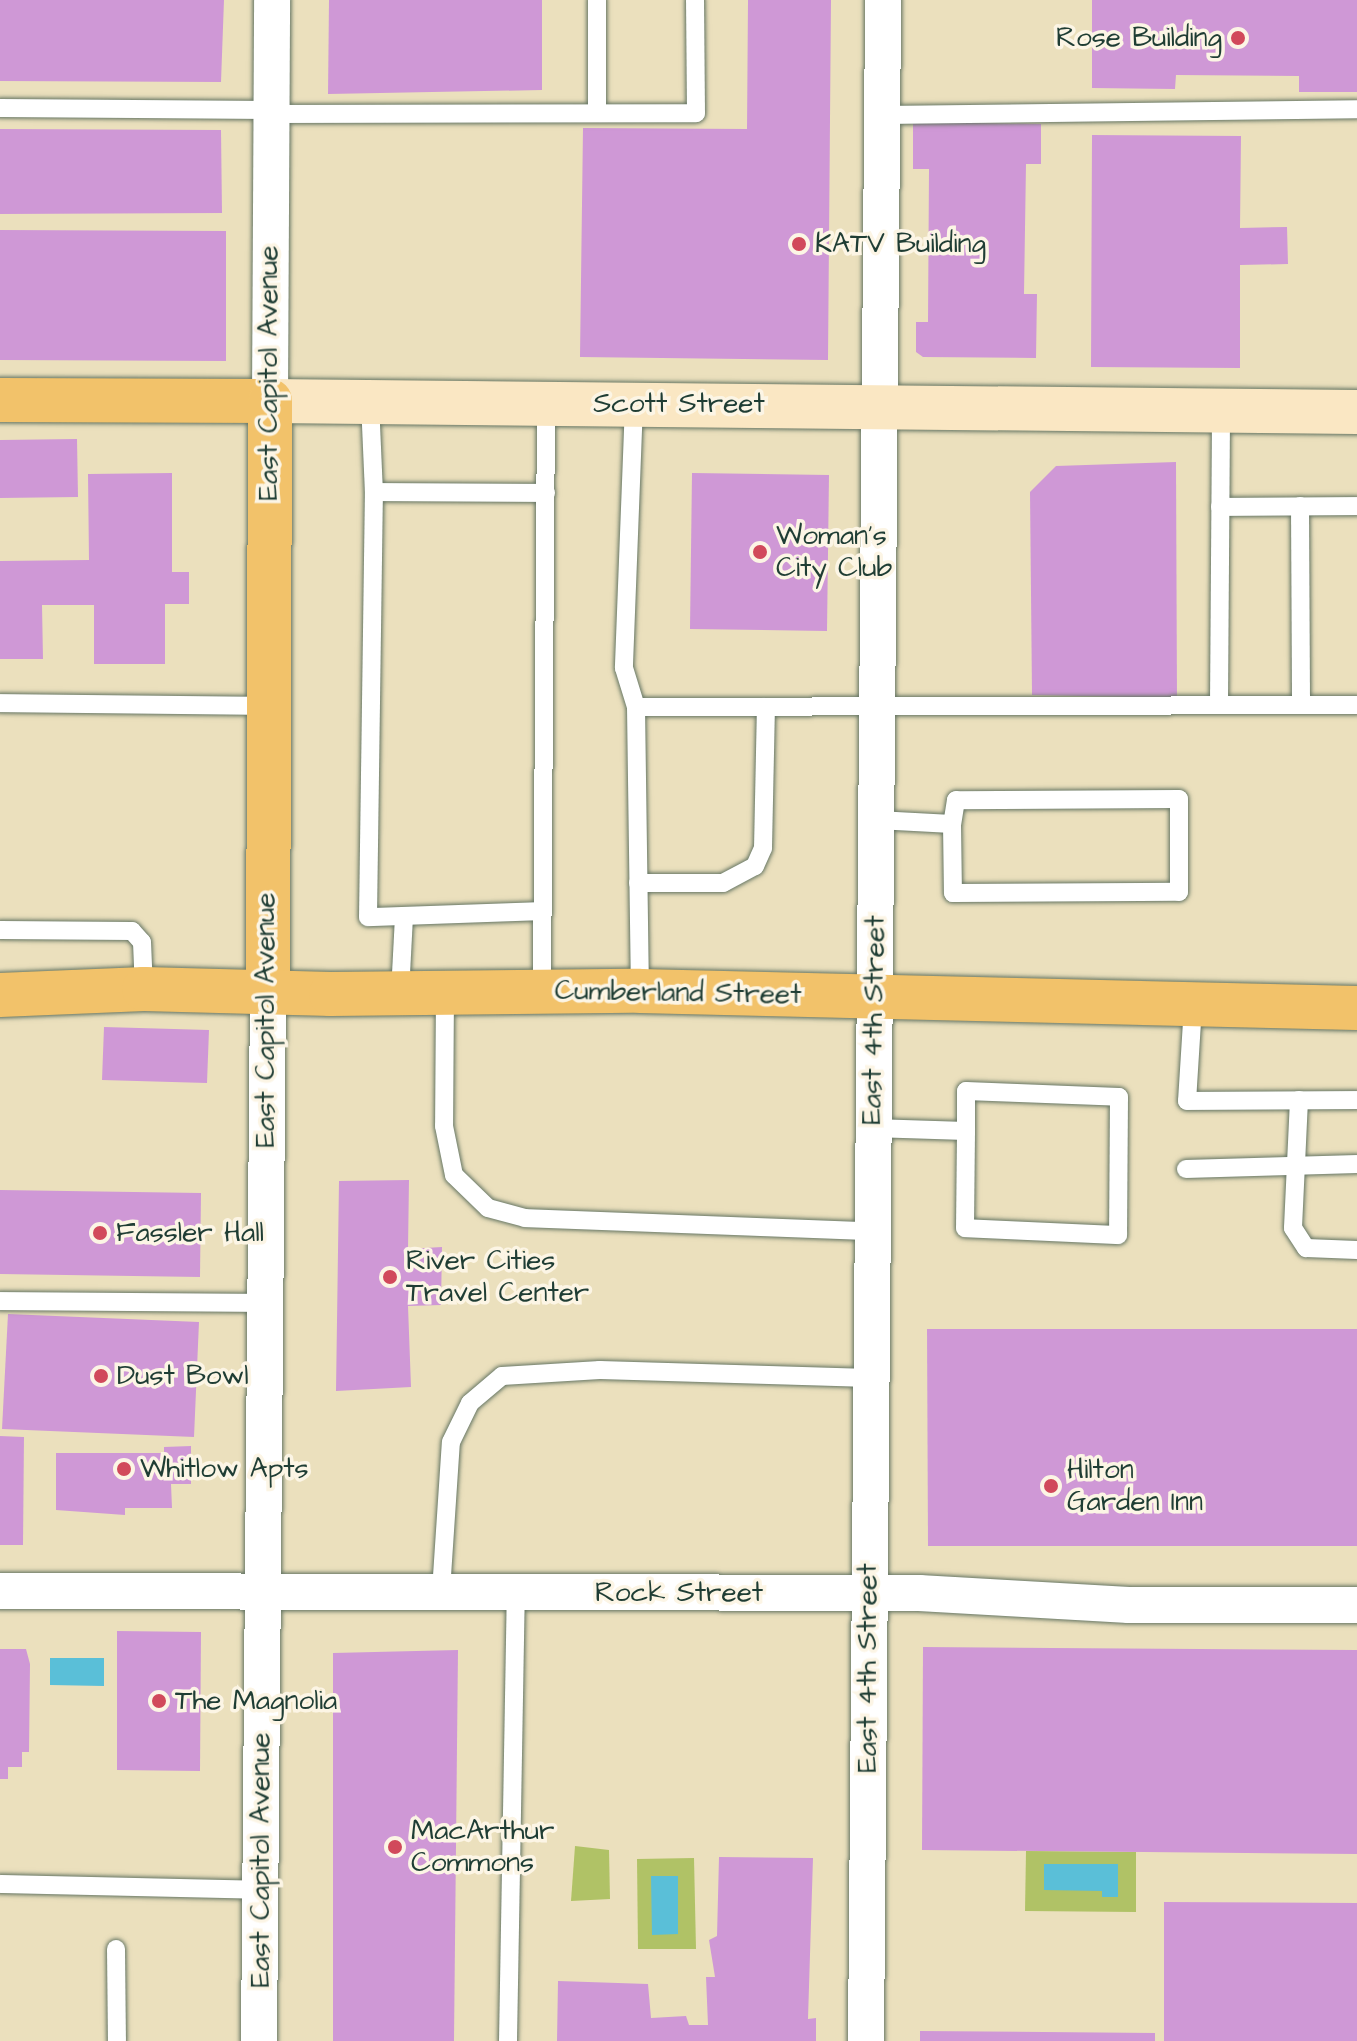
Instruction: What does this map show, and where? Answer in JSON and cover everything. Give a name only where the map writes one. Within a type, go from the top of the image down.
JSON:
[{"type":"main road","name":"Scott Street","points":[[0,400],[880,406],[1221,414],[1357,412]]},
{"type":"main road","name":"East Capitol Avenue","points":[[268,991],[266,706],[270,401]]},
{"type":"main road","name":"Cumberland Street","points":[[0,995],[144,989],[400,993],[640,991],[873,999],[1357,1008]]},
{"type":"street","name":"East Capitol Avenue","points":[[270,401],[272,0]]},
{"type":"street","name":"East 4th Street","points":[[866,2041],[883,0]]},
{"type":"street","name":"East Capitol Avenue","points":[[259,2041],[268,991]]},
{"type":"street","name":"Rock Street","points":[[0,1591],[869,1594],[1129,1605],[1357,1605]]},
{"type":"lane","points":[[597,0],[597,113]]},
{"type":"lane","points":[[0,108],[696,113],[695,0]]},
{"type":"lane","points":[[882,115],[1357,109]]},
{"type":"lane","points":[[370,402],[374,492],[368,917],[542,911]]},
{"type":"lane","points":[[542,991],[546,403]]},
{"type":"lane","points":[[634,404],[624,668],[636,707],[640,991]]},
{"type":"lane","points":[[1219,705],[1221,414]]},
{"type":"lane","points":[[374,492],[546,493]]},
{"type":"lane","points":[[1300,506],[1301,705]]},
{"type":"lane","points":[[1220,507],[1357,506]]},
{"type":"lane","points":[[0,703],[266,706]]},
{"type":"lane","points":[[636,707],[1357,705]]},
{"type":"lane","points":[[638,883],[723,883],[755,866],[763,848],[766,707]]},
{"type":"lane","points":[[1179,799],[1179,892],[953,893],[952,824],[956,800],[1179,799]]},
{"type":"lane","points":[[877,820],[952,824]]},
{"type":"lane","points":[[400,993],[404,916]]},
{"type":"lane","points":[[0,930],[132,931],[142,942],[144,989]]},
{"type":"lane","points":[[445,992],[444,1126],[454,1175],[488,1208],[525,1218],[871,1231]]},
{"type":"lane","points":[[1193,1006],[1187,1101],[1357,1100]]},
{"type":"lane","points":[[966,1091],[1119,1097],[1118,1235],[965,1228],[966,1131],[966,1091]]},
{"type":"lane","points":[[1299,1100],[1293,1228],[1306,1248],[1357,1250]]},
{"type":"lane","points":[[872,1128],[966,1131]]},
{"type":"lane","points":[[1186,1169],[1357,1164]]},
{"type":"lane","points":[[0,1301],[264,1303]]},
{"type":"lane","points":[[441,1591],[451,1442],[470,1403],[502,1376],[556,1370],[870,1378]]},
{"type":"lane","points":[[508,2041],[516,1592]]},
{"type":"lane","points":[[0,1884],[260,1890]]},
{"type":"lane","points":[[116,1949],[117,2041]]},
{"type":"green space","points":[[575,1846],[609,1850],[610,1899],[571,1901]]},
{"type":"green space","points":[[1026,1851],[1136,1852],[1136,1912],[1025,1911]]},
{"type":"green space","points":[[694,1858],[696,1949],[638,1949],[637,1859]]},
{"type":"water","points":[[50,1658],[104,1658],[104,1686],[50,1685]]},
{"type":"water","points":[[1044,1864],[1118,1864],[1118,1897],[1102,1897],[1102,1891],[1044,1890]]},
{"type":"water","points":[[651,1876],[678,1876],[678,1934],[652,1935]]},
{"type":"building","points":[[0,0],[224,0],[221,82],[0,81]]},
{"type":"building","points":[[329,0],[542,0],[542,90],[328,94]]},
{"type":"building","points":[[748,0],[831,0],[828,360],[580,357],[583,128],[747,129]]},
{"type":"building","points":[[1092,0],[1357,0],[1357,92],[1299,92],[1299,76],[1176,75],[1175,89],[1092,88]]},
{"type":"building","points":[[913,122],[1041,124],[1041,164],[1026,164],[1024,294],[1037,294],[1036,358],[923,357],[916,352],[916,322],[928,322],[929,169],[913,169]]},
{"type":"building","points":[[0,129],[221,130],[222,213],[0,214]]},
{"type":"building","points":[[1092,135],[1241,136],[1240,228],[1287,227],[1288,264],[1240,265],[1240,368],[1091,367]]},
{"type":"building","points":[[0,230],[226,231],[226,361],[0,360]]},
{"type":"building","points":[[77,439],[78,497],[0,498],[0,440]]},
{"type":"building","points":[[1176,462],[1177,698],[1032,695],[1030,492],[1056,466]]},
{"type":"building","points":[[172,473],[172,572],[189,572],[189,604],[165,604],[165,664],[94,664],[94,605],[42,605],[43,659],[0,659],[0,561],[89,560],[88,474]]},
{"type":"building","name":"Woman's City Club","points":[[692,473],[829,475],[827,631],[690,629]]},
{"type":"building","points":[[104,1027],[209,1030],[207,1083],[102,1080]]},
{"type":"building","name":"River Cities Travel Center","points":[[409,1180],[408,1249],[442,1247],[441,1305],[408,1306],[411,1387],[336,1391],[339,1181]]},
{"type":"building","name":"Fassler Hall","points":[[0,1190],[201,1193],[200,1277],[0,1274]]},
{"type":"building","name":"Dust Bowl","points":[[8,1314],[199,1322],[194,1437],[2,1429]]},
{"type":"building","points":[[927,1329],[1357,1329],[1357,1546],[928,1546]]},
{"type":"building","points":[[0,1436],[24,1437],[23,1545],[0,1545]]},
{"type":"building","name":"Whitlow Apts","points":[[191,1446],[191,1484],[171,1484],[172,1508],[125,1508],[125,1515],[56,1510],[56,1453],[164,1453],[164,1447]]},
{"type":"building","name":"The Magnolia","points":[[117,1631],[201,1632],[200,1771],[117,1770]]},
{"type":"building","points":[[923,1647],[1357,1650],[1357,1854],[922,1850]]},
{"type":"building","points":[[0,1649],[26,1649],[30,1664],[29,1752],[22,1752],[22,1767],[8,1767],[8,1779],[0,1779]]},
{"type":"building","name":"MacArthur Commons","points":[[458,1650],[454,2041],[333,2041],[333,1653]]},
{"type":"building","points":[[719,1857],[813,1858],[808,2019],[816,2018],[816,2041],[557,2041],[558,1981],[648,1984],[651,2018],[686,2016],[689,2025],[708,2025],[706,1977],[715,1977],[709,1940],[717,1936]]},
{"type":"building","points":[[1164,1902],[1357,1903],[1357,2041],[1164,2041]]},
{"type":"building","points":[[920,2031],[1155,2033],[1155,2041],[920,2041]]},
{"type":"place","name":"Rose Building","points":[[1238,38]]},
{"type":"place","name":"KATV Building","points":[[799,244]]},
{"type":"place","name":"Woman's City Club","points":[[760,552]]},
{"type":"place","name":"Fassler Hall","points":[[100,1233]]},
{"type":"place","name":"River Cities Travel Center","points":[[390,1277]]},
{"type":"place","name":"Dust Bowl","points":[[101,1376]]},
{"type":"place","name":"Whitlow Apts","points":[[124,1469]]},
{"type":"place","name":"Hilton Garden Inn","points":[[1051,1486]]},
{"type":"place","name":"The Magnolia","points":[[159,1701]]},
{"type":"place","name":"MacArthur Commons","points":[[395,1847]]}]
